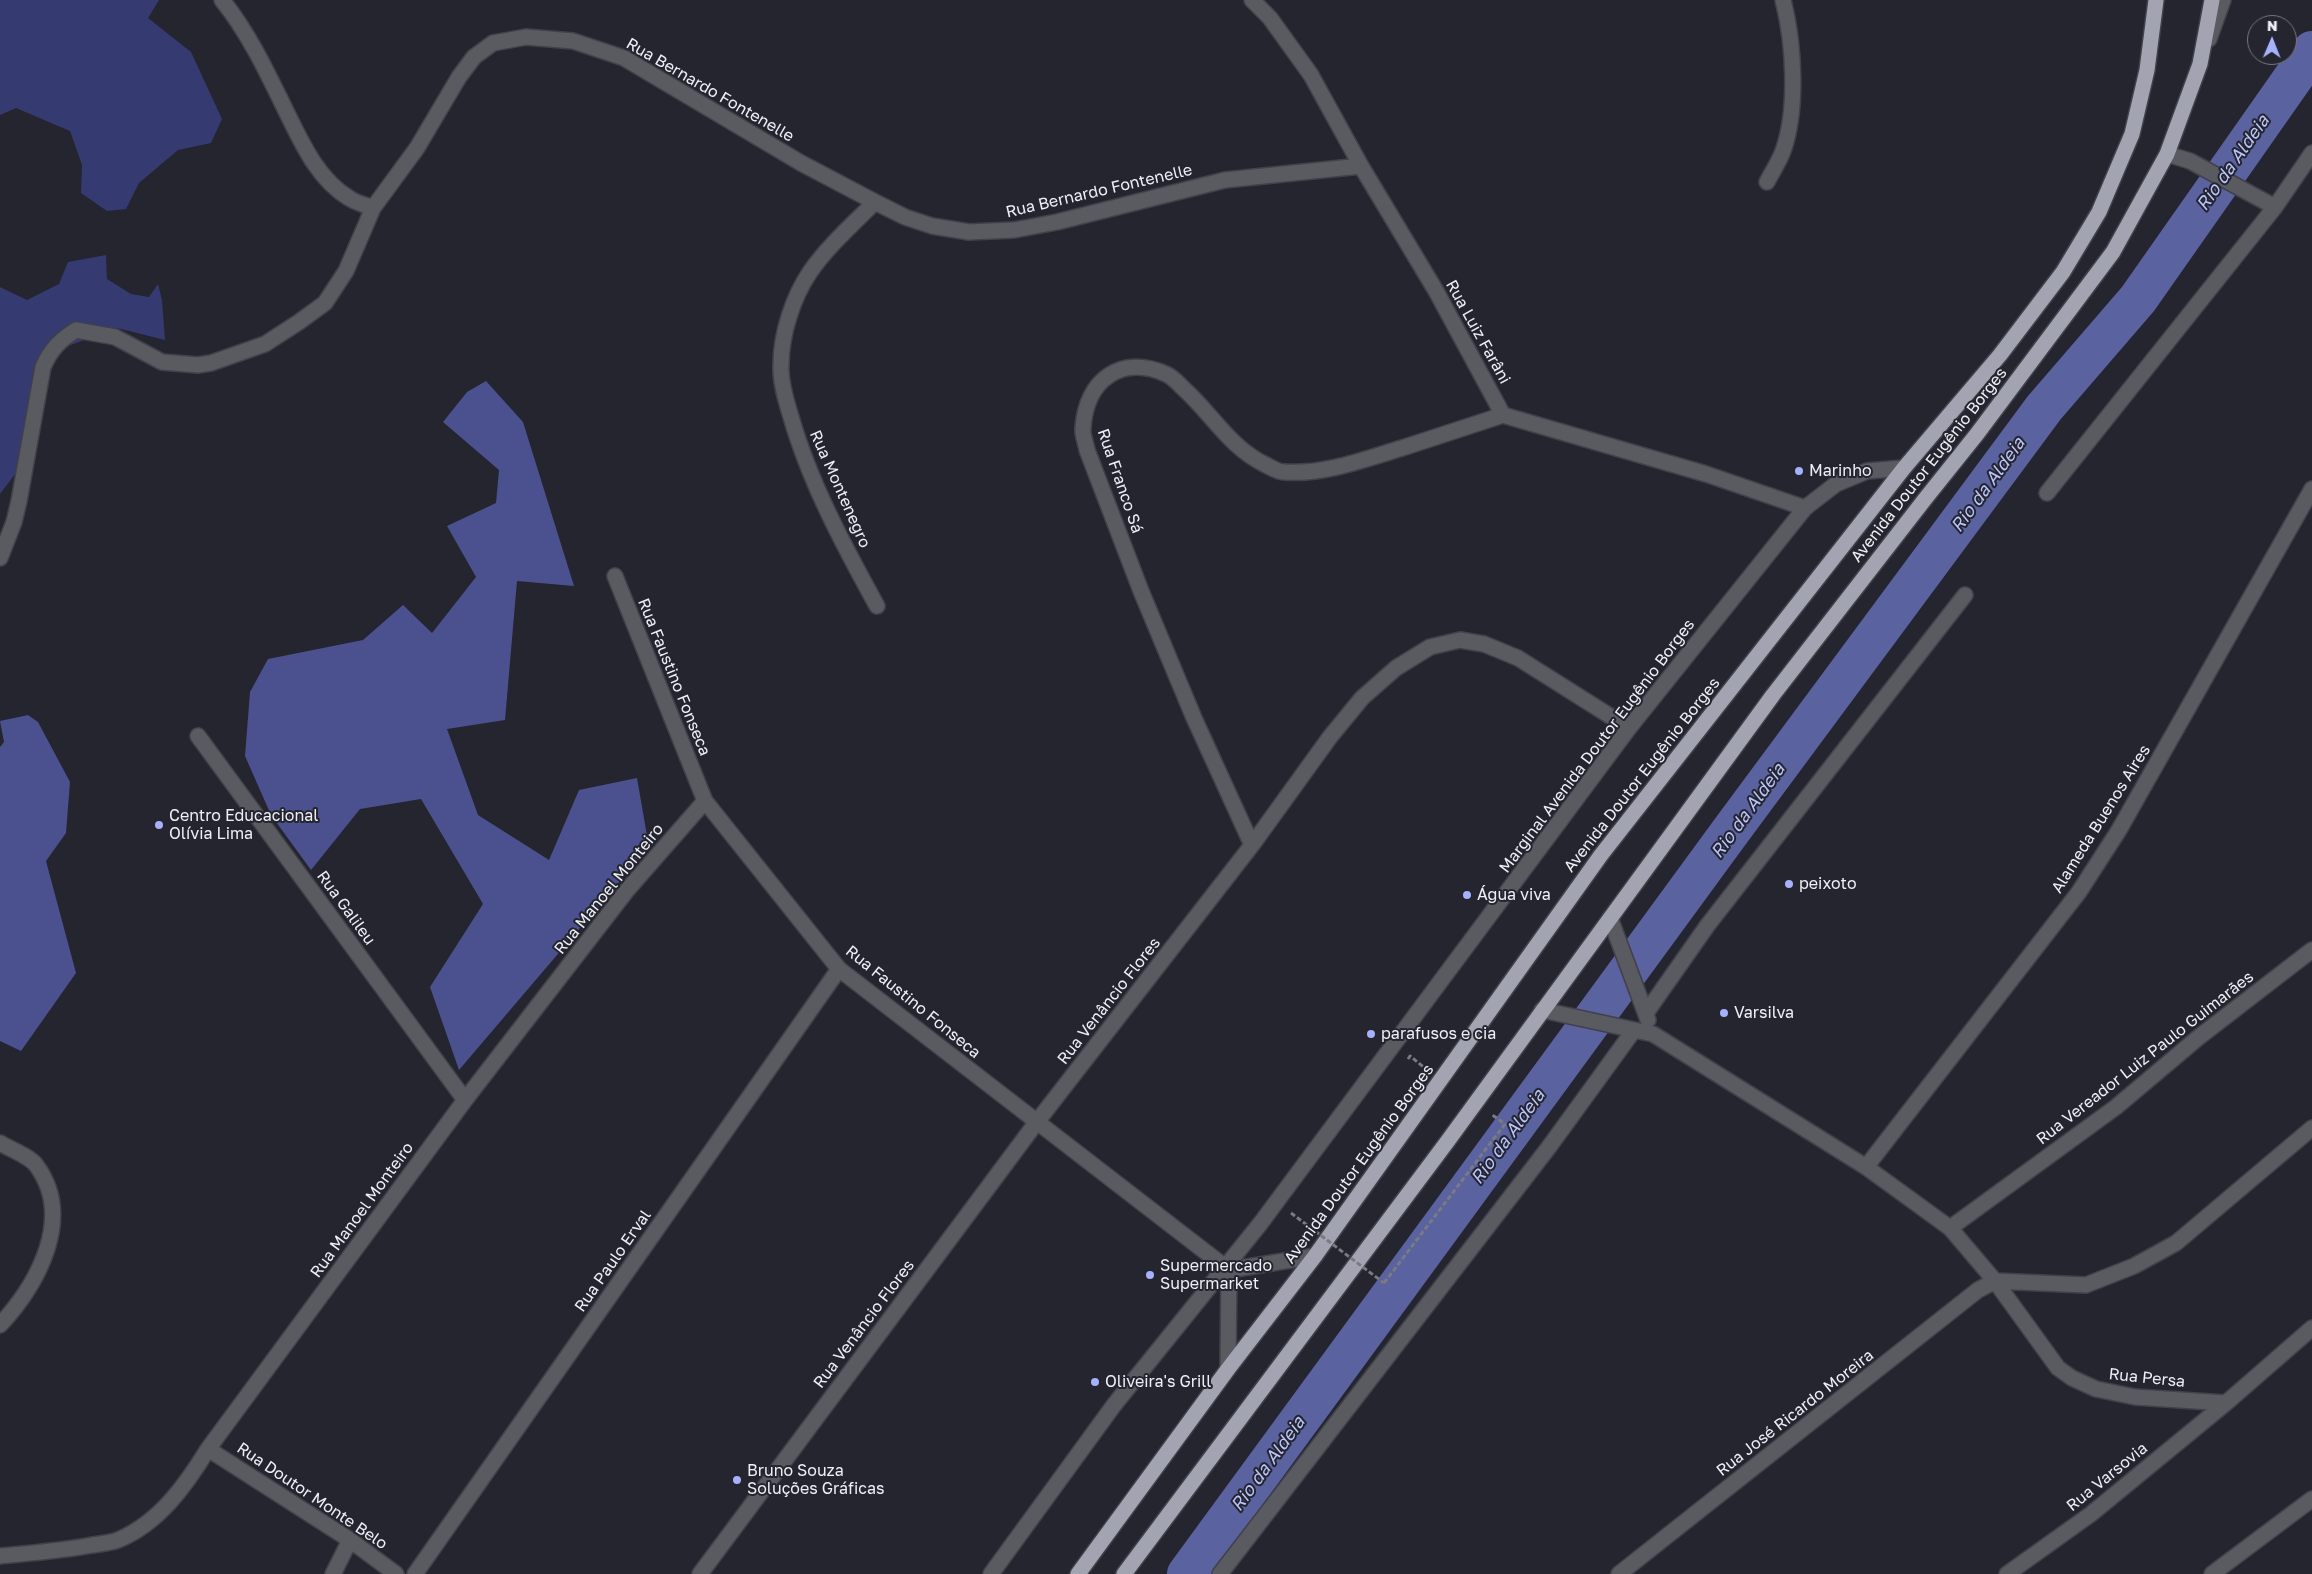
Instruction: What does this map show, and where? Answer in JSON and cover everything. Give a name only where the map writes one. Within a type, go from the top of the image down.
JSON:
[{"type":"highway","name":"Avenida Doutor Eugênio Borges","points":[[1078,1574],[1228,1369],[1315,1256],[1601,855],[1904,468],[2000,356],[2063,272],[2099,212],[2132,134],[2148,70],[2156,0]]},
{"type":"highway","name":"Avenida Doutor Eugênio Borges","points":[[1124,1574],[1475,1102],[1774,695],[2077,303],[2112,252],[2167,154],[2200,64],[2212,0]]},
{"type":"street","points":[[222,0],[232,13],[268,74],[305,148],[324,176],[349,198],[373,208]]},
{"type":"street","name":"Rua Luiz Farâni","points":[[1252,0],[1270,18],[1311,75],[1361,166],[1436,291],[1503,415]]},
{"type":"street","points":[[1767,182],[1783,151],[1792,101],[1788,28],[1782,0]]},
{"type":"street","points":[[2200,64],[2223,0]]},
{"type":"street","name":"Rua Bernardo Fontenelle","points":[[0,558],[14,522],[19,501],[43,367],[50,352],[59,341],[76,330],[115,336],[162,362],[182,365],[211,362],[265,344],[299,322],[325,303],[346,271],[373,208],[417,148],[459,77],[474,57],[493,43],[526,37],[573,42],[624,58],[801,162],[904,217],[932,226],[970,232],[1014,230],[1057,222],[1225,180],[1361,166]]},
{"type":"street","points":[[2047,493],[2275,207],[2312,153]]},
{"type":"street","points":[[2167,154],[2190,161],[2275,207]]},
{"type":"street","name":"Rua Montenegro","points":[[875,202],[810,272],[797,296],[784,334],[780,366],[787,403],[802,453],[852,560],[877,606]]},
{"type":"street","name":"Rua Franco Sá","points":[[1252,846],[1194,718],[1141,591],[1088,450],[1082,429],[1086,410],[1093,393],[1103,378],[1116,370],[1131,366],[1168,374],[1192,396],[1222,432],[1241,451],[1282,472],[1310,472],[1362,460],[1503,415]]},
{"type":"street","points":[[1503,415],[1706,474],[1805,508]]},
{"type":"street","name":"Marginal Avenida Doutor Eugênio Borges","points":[[991,1574],[1114,1405],[1227,1269],[1629,728],[1805,508],[1836,484],[1868,471],[1904,468]]},
{"type":"street","name":"Alameda Buenos Aires","points":[[1866,1167],[2079,892],[2118,830],[2312,489]]},
{"type":"street","name":"Rua Faustino Fonseca","points":[[615,576],[705,801],[839,969],[1227,1269]]},
{"type":"street","points":[[1646,1013],[1707,926],[1965,595]]},
{"type":"street","name":"Rua Venâncio Flores","points":[[700,1574],[1036,1123],[1252,846],[1330,738],[1362,698],[1396,668],[1430,647],[1460,640],[1484,644],[1518,658],[1629,728]]},
{"type":"street","name":"Rua Galileu","points":[[198,736],[465,1100]]},
{"type":"street","name":"Rua Manoel Monteiro","points":[[0,1556],[75,1548],[117,1540],[140,1528],[185,1486],[208,1448],[465,1100],[628,889],[705,801]]},
{"type":"street","points":[[1610,918],[1653,1034]]},
{"type":"street","name":"Rua Vereador Luiz Paulo Guimarães","points":[[1950,1228],[2116,1107],[2199,1037],[2312,950]]},
{"type":"street","name":"Rua Paulo Erval","points":[[415,1574],[839,969]]},
{"type":"street","points":[[1542,1010],[1653,1034],[1866,1167],[1950,1228],[1995,1281],[2086,1285],[2134,1266],[2176,1243],[2312,1128]]},
{"type":"street","points":[[1220,1574],[1549,1148],[1628,1028]]},
{"type":"street","points":[[0,1143],[35,1164],[52,1196],[54,1220],[41,1264],[28,1290],[0,1325]]},
{"type":"street","points":[[1228,1369],[1227,1269],[1315,1256]]},
{"type":"street","name":"Rua Persa","points":[[1995,1281],[2058,1368],[2072,1378],[2096,1389],[2135,1397],[2226,1404]]},
{"type":"street","name":"Rua José Ricardo Moreira","points":[[1619,1574],[1978,1290],[1995,1281]]},
{"type":"street","name":"Rua Varsovia","points":[[2008,1574],[2091,1514],[2226,1404],[2312,1328]]},
{"type":"street","name":"Rua Doutor Monte Belo","points":[[208,1448],[350,1540],[396,1574]]},
{"type":"street","points":[[2212,1574],[2312,1499]]},
{"type":"street","points":[[333,1574],[350,1540]]},
{"type":"path","points":[[1404,1064],[1410,1056],[1441,1080]]},
{"type":"path","points":[[1297,1206],[1291,1213],[1384,1283],[1505,1124],[1475,1102]]},
{"type":"shaded area","points":[[0,0],[159,0],[148,18],[191,52],[222,119],[211,143],[178,150],[139,183],[126,209],[107,211],[81,193],[82,165],[70,131],[16,108],[0,115]]},
{"type":"shaded area","points":[[106,255],[107,279],[131,294],[149,297],[158,284],[162,300],[165,340],[117,328],[54,351],[32,452],[0,494],[0,287],[27,300],[59,284],[68,262]]},
{"type":"shaded area","points":[[486,381],[523,422],[574,586],[517,581],[505,720],[447,729],[478,815],[549,860],[579,790],[637,778],[649,847],[459,1070],[430,987],[483,904],[421,799],[360,809],[311,870],[271,815],[245,756],[250,692],[268,659],[363,640],[403,605],[432,633],[476,577],[447,526],[496,503],[499,470],[443,422],[467,392]]},
{"type":"shaded area","points":[[28,715],[38,722],[70,782],[66,833],[46,861],[76,973],[21,1051],[0,1041],[0,747],[4,742],[0,721]]},
{"type":"waterway","name":"Rio da Aldeia","points":[[1187,1574],[1730,832],[2044,408],[2138,299],[2312,51]]},
{"type":"place","name":"Marinho","points":[[1799,471]]},
{"type":"place","name":"Centro Educacional Olívia Lima","points":[[159,825]]},
{"type":"place","name":"peixoto","points":[[1789,884]]},
{"type":"place","name":"Água viva","points":[[1467,895]]},
{"type":"place","name":"Varsilva","points":[[1724,1013]]},
{"type":"place","name":"parafusos e cia","points":[[1371,1034]]},
{"type":"place","name":"Supermercado Supermarket","points":[[1150,1275]]},
{"type":"place","name":"Oliveira's Grill","points":[[1095,1382]]},
{"type":"place","name":"Bruno Souza Soluções Gráficas","points":[[737,1480]]}]
